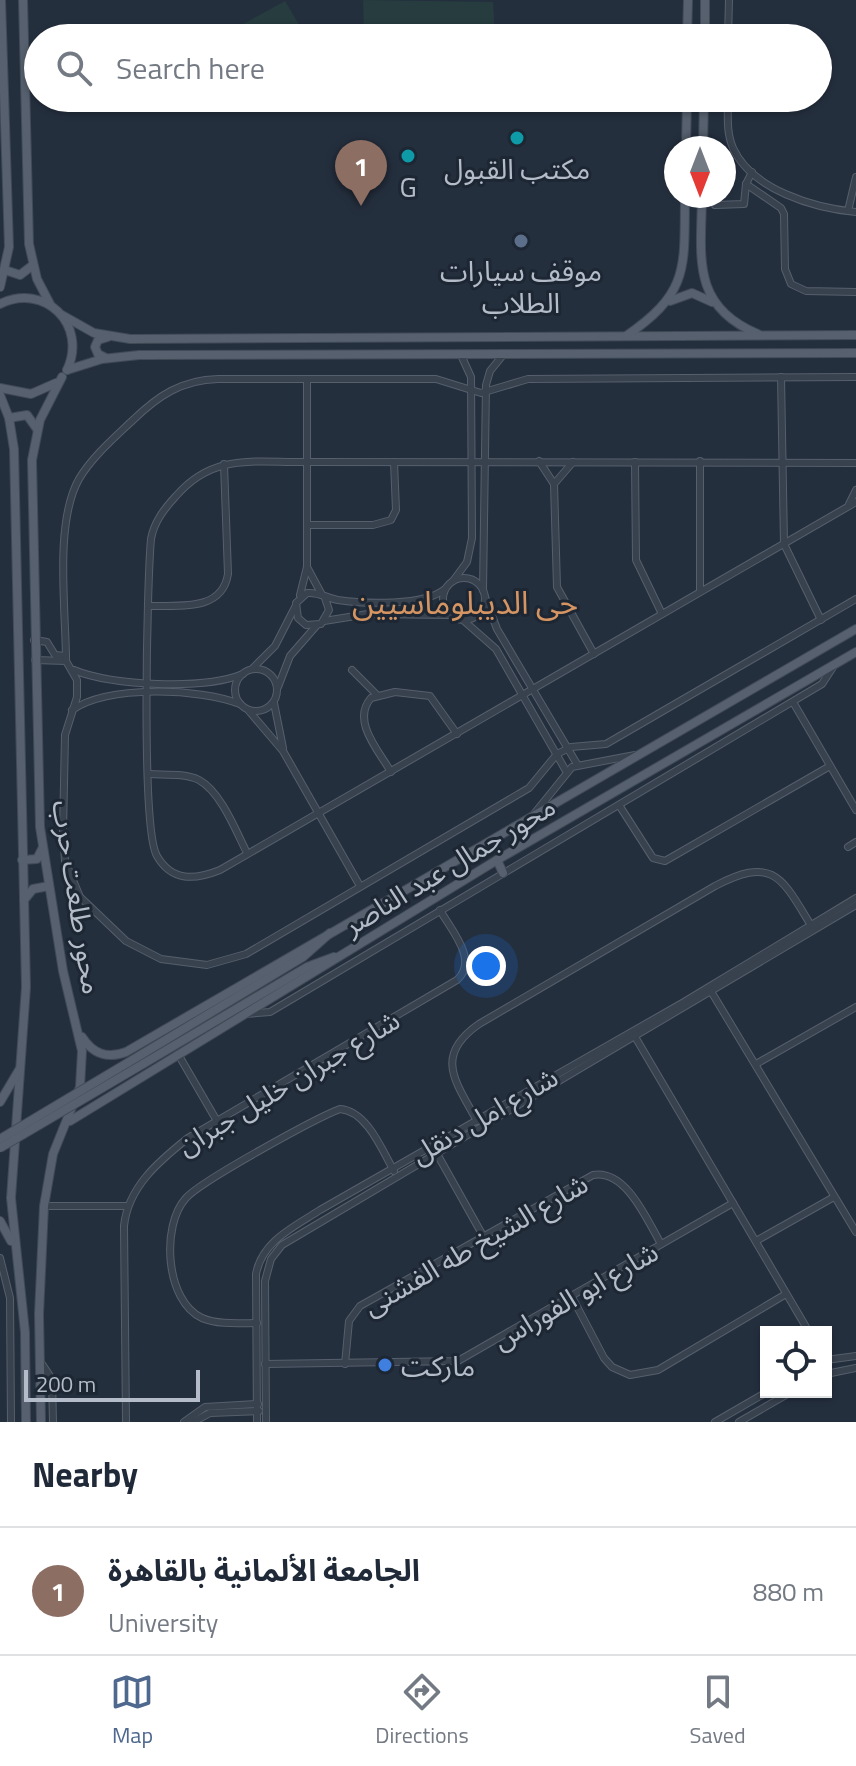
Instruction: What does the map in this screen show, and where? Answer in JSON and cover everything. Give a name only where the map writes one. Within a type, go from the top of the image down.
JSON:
[{"type":"main road","points":[[0,287],[9,247],[1,0]]},
{"type":"main road","points":[[23,0],[24,26]]},
{"type":"main road","points":[[687,24],[688,0]]},
{"type":"main road","points":[[705,0],[705,24]]},
{"type":"main road","points":[[27,112],[33,265],[50,304],[86,330],[108,337]]},
{"type":"main road","points":[[686,136],[687,112]]},
{"type":"main road","points":[[703,136],[704,112]]},
{"type":"main road","points":[[668,303],[681,273],[685,209],[702,209],[702,267],[705,284],[715,305],[727,318],[763,336]]},
{"type":"main road","points":[[5,270],[20,275],[33,265]]},
{"type":"main road","points":[[624,337],[668,303],[692,293],[715,305]]},
{"type":"main road","points":[[0,304],[27,297],[50,304]]},
{"type":"main road","points":[[62,315],[70,329],[73,345],[64,374]]},
{"type":"main road","points":[[837,335],[840,344],[837,353]]},
{"type":"main road","points":[[108,358],[98,354],[95,347],[98,340],[108,337],[856,335]]},
{"type":"main road","points":[[549,337],[549,355]]},
{"type":"main road","points":[[0,388],[31,394],[48,389],[64,374],[108,358],[856,353]]},
{"type":"main road","name":"محور طلعت حرب","points":[[41,1422],[39,1314],[44,1206],[53,1154],[69,1121],[81,1078],[80,1034],[63,971],[43,846],[34,660],[32,472],[37,430],[64,374]]},
{"type":"main road","name":"محور طلعت حرب","points":[[0,395],[9,418],[14,449],[26,987],[23,1058],[11,1158],[15,1254],[25,1332],[26,1422]]},
{"type":"main road","points":[[9,418],[27,415],[37,430]]},
{"type":"main road","name":"محور جمال عبد الناصر","points":[[113,1056],[126,1052],[332,929],[856,629]]},
{"type":"main road","name":"محور جمال عبد الناصر","points":[[69,1121],[497,860],[856,652]]},
{"type":"main road","points":[[22,860],[37,859],[43,846]]},
{"type":"main road","points":[[497,860],[503,873]]},
{"type":"main road","points":[[23,901],[33,889],[49,886]]},
{"type":"main road","points":[[0,1148],[309,954],[332,929]]},
{"type":"main road","points":[[0,1139],[307,967],[341,956]]},
{"type":"main road","points":[[80,1034],[93,1050],[113,1056],[112,1073],[125,1086]]},
{"type":"main road","points":[[0,1102],[13,1084],[23,1058]]},
{"type":"main road","points":[[0,1221],[15,1254]]},
{"type":"main road","points":[[7,1277],[19,1275]]},
{"type":"main road","points":[[13,1332],[25,1332]]},
{"type":"street","points":[[728,24],[729,0]]},
{"type":"street","points":[[728,112],[729,138],[739,158],[752,172],[794,197],[852,212],[856,177]]},
{"type":"street","points":[[736,204],[744,204],[746,184],[752,172]]},
{"type":"street","points":[[746,184],[781,208],[784,214],[785,269],[791,284],[806,291],[856,292]]},
{"type":"street","points":[[299,599],[307,593],[347,601],[421,600],[435,597],[464,568],[472,546],[471,377],[461,355]]},
{"type":"street","points":[[463,620],[482,611],[485,393],[487,377],[503,355]]},
{"type":"street","points":[[471,377],[487,377]]},
{"type":"street","points":[[781,377],[784,544],[821,620]]},
{"type":"street","points":[[856,377],[528,379],[513,381],[485,393],[471,392],[450,380],[436,379],[209,379],[174,387],[145,408],[92,462],[73,493],[66,521],[66,658],[74,670],[78,689],[65,745],[63,846],[69,875],[90,910],[141,950],[193,966],[234,959],[529,788],[557,754],[566,749],[606,744],[856,599]]},
{"type":"street","points":[[74,670],[105,681],[220,682],[250,670],[275,646],[299,599],[307,567],[307,379]]},
{"type":"street","points":[[539,461],[554,484],[557,587],[594,654]]},
{"type":"street","points":[[554,484],[574,461]]},
{"type":"street","points":[[700,461],[700,591]]},
{"type":"street","points":[[856,463],[308,462],[224,464],[196,476],[155,524],[150,554],[148,694],[152,848],[171,872],[193,879],[207,875],[321,813],[784,544],[853,503],[856,490]]},
{"type":"street","points":[[308,525],[373,525],[391,520],[396,510],[394,462]]},
{"type":"street","points":[[635,462],[636,560],[662,614]]},
{"type":"street","points":[[150,606],[203,603],[215,599],[224,589],[228,574],[224,464]]},
{"type":"street","points":[[283,751],[274,703],[278,687],[290,656],[329,610],[307,567]]},
{"type":"street","points":[[453,581],[467,578],[484,594],[493,622],[577,764]]},
{"type":"street","points":[[445,589],[443,603],[450,615]]},
{"type":"street","points":[[295,607],[301,622],[320,623],[368,614],[450,615],[463,620],[491,643],[566,771]]},
{"type":"street","points":[[34,640],[47,642],[53,654],[66,658]]},
{"type":"street","points":[[34,660],[66,658]]},
{"type":"street","points":[[245,1014],[270,1012],[793,702],[826,682],[835,663]]},
{"type":"street","points":[[250,670],[268,672],[278,687]]},
{"type":"street","points":[[352,670],[377,695]]},
{"type":"street","points":[[240,704],[235,685],[243,674]]},
{"type":"street","points":[[391,772],[364,721],[366,704],[377,695],[417,692],[430,696],[457,734]]},
{"type":"street","points":[[72,710],[97,696],[148,694],[212,697],[240,704],[283,751],[360,886]]},
{"type":"street","points":[[793,702],[856,810]]},
{"type":"street","points":[[249,711],[266,710],[274,703]]},
{"type":"street","points":[[534,814],[566,771],[577,764],[638,754]]},
{"type":"street","points":[[619,805],[653,858],[665,861],[830,766]]},
{"type":"street","points":[[149,774],[183,776],[202,782],[214,794],[247,853]]},
{"type":"street","points":[[848,847],[856,842]]},
{"type":"street","points":[[478,1123],[451,1069],[452,1055],[461,1040],[479,1024],[715,886],[743,873],[769,872],[786,885],[812,928]]},
{"type":"street","name":"شارع امل دنقل","points":[[812,928],[856,898]]},
{"type":"street","name":"شارع امل دنقل","points":[[257,1422],[255,1323],[258,1266],[272,1243],[393,1168],[478,1123],[856,905]]},
{"type":"street","name":"شارع جبران خليل جبران","points":[[127,1206],[141,1182],[167,1155],[217,1121],[457,980],[466,969],[465,955],[440,910]]},
{"type":"street","points":[[709,989],[856,1232]]},
{"type":"street","points":[[756,1064],[856,1007]]},
{"type":"street","points":[[633,1033],[805,1326]]},
{"type":"street","points":[[178,1054],[217,1121]]},
{"type":"street","points":[[264,1323],[204,1319],[184,1302],[174,1280],[172,1228],[186,1197],[340,1109],[350,1111],[363,1122],[397,1176]]},
{"type":"street","name":"شارع امل دنقل","points":[[266,1422],[266,1275],[276,1252],[301,1232],[436,1152],[478,1123]]},
{"type":"street","points":[[436,1152],[482,1234]]},
{"type":"street","name":"شارع الشيخ طه الفشنى","points":[[345,1364],[349,1321],[360,1306],[482,1234],[586,1178],[604,1173],[614,1177],[626,1189],[661,1244]]},
{"type":"street","points":[[756,1241],[834,1197]]},
{"type":"street","name":"شارع ابو الفوراس","points":[[265,1364],[454,1362],[733,1203]]},
{"type":"street","points":[[44,1206],[127,1206],[126,1422]]},
{"type":"street","points":[[0,1258],[7,1277],[13,1332],[11,1422]]},
{"type":"street","points":[[572,1297],[604,1358],[612,1367],[630,1375],[658,1370],[786,1294]]},
{"type":"street","points":[[832,1358],[856,1356]]},
{"type":"street","points":[[42,1364],[52,1379],[53,1422]]},
{"type":"street","points":[[832,1366],[836,1371]]},
{"type":"street","points":[[832,1372],[856,1368]]},
{"type":"street","points":[[715,1422],[760,1396]]},
{"type":"street","points":[[739,1422],[781,1398]]},
{"type":"street","points":[[184,1422],[205,1407],[257,1408]]},
{"type":"street","points":[[193,1422],[210,1413],[266,1407]]},
{"type":"street","points":[[757,1412],[759,1422]]},
{"type":"green space","points":[[363,0],[493,2],[494,24],[364,24]]},
{"type":"green space","points":[[285,1],[299,24],[243,24]]},
{"type":"place","name":"مكتب القبول","points":[[517,138]]},
{"type":"place","name":"G","points":[[408,156]]},
{"type":"place","name":"الجامعة الألمانية بالقاهرة","points":[[361,206]]},
{"type":"place","name":"موقف سيارات الطلاب","points":[[521,241]]},
{"type":"place","name":"ماركت","points":[[385,1365]]},
{"type":"district","name":"حى الديبلوماسيين","points":[[465,602]]}]
